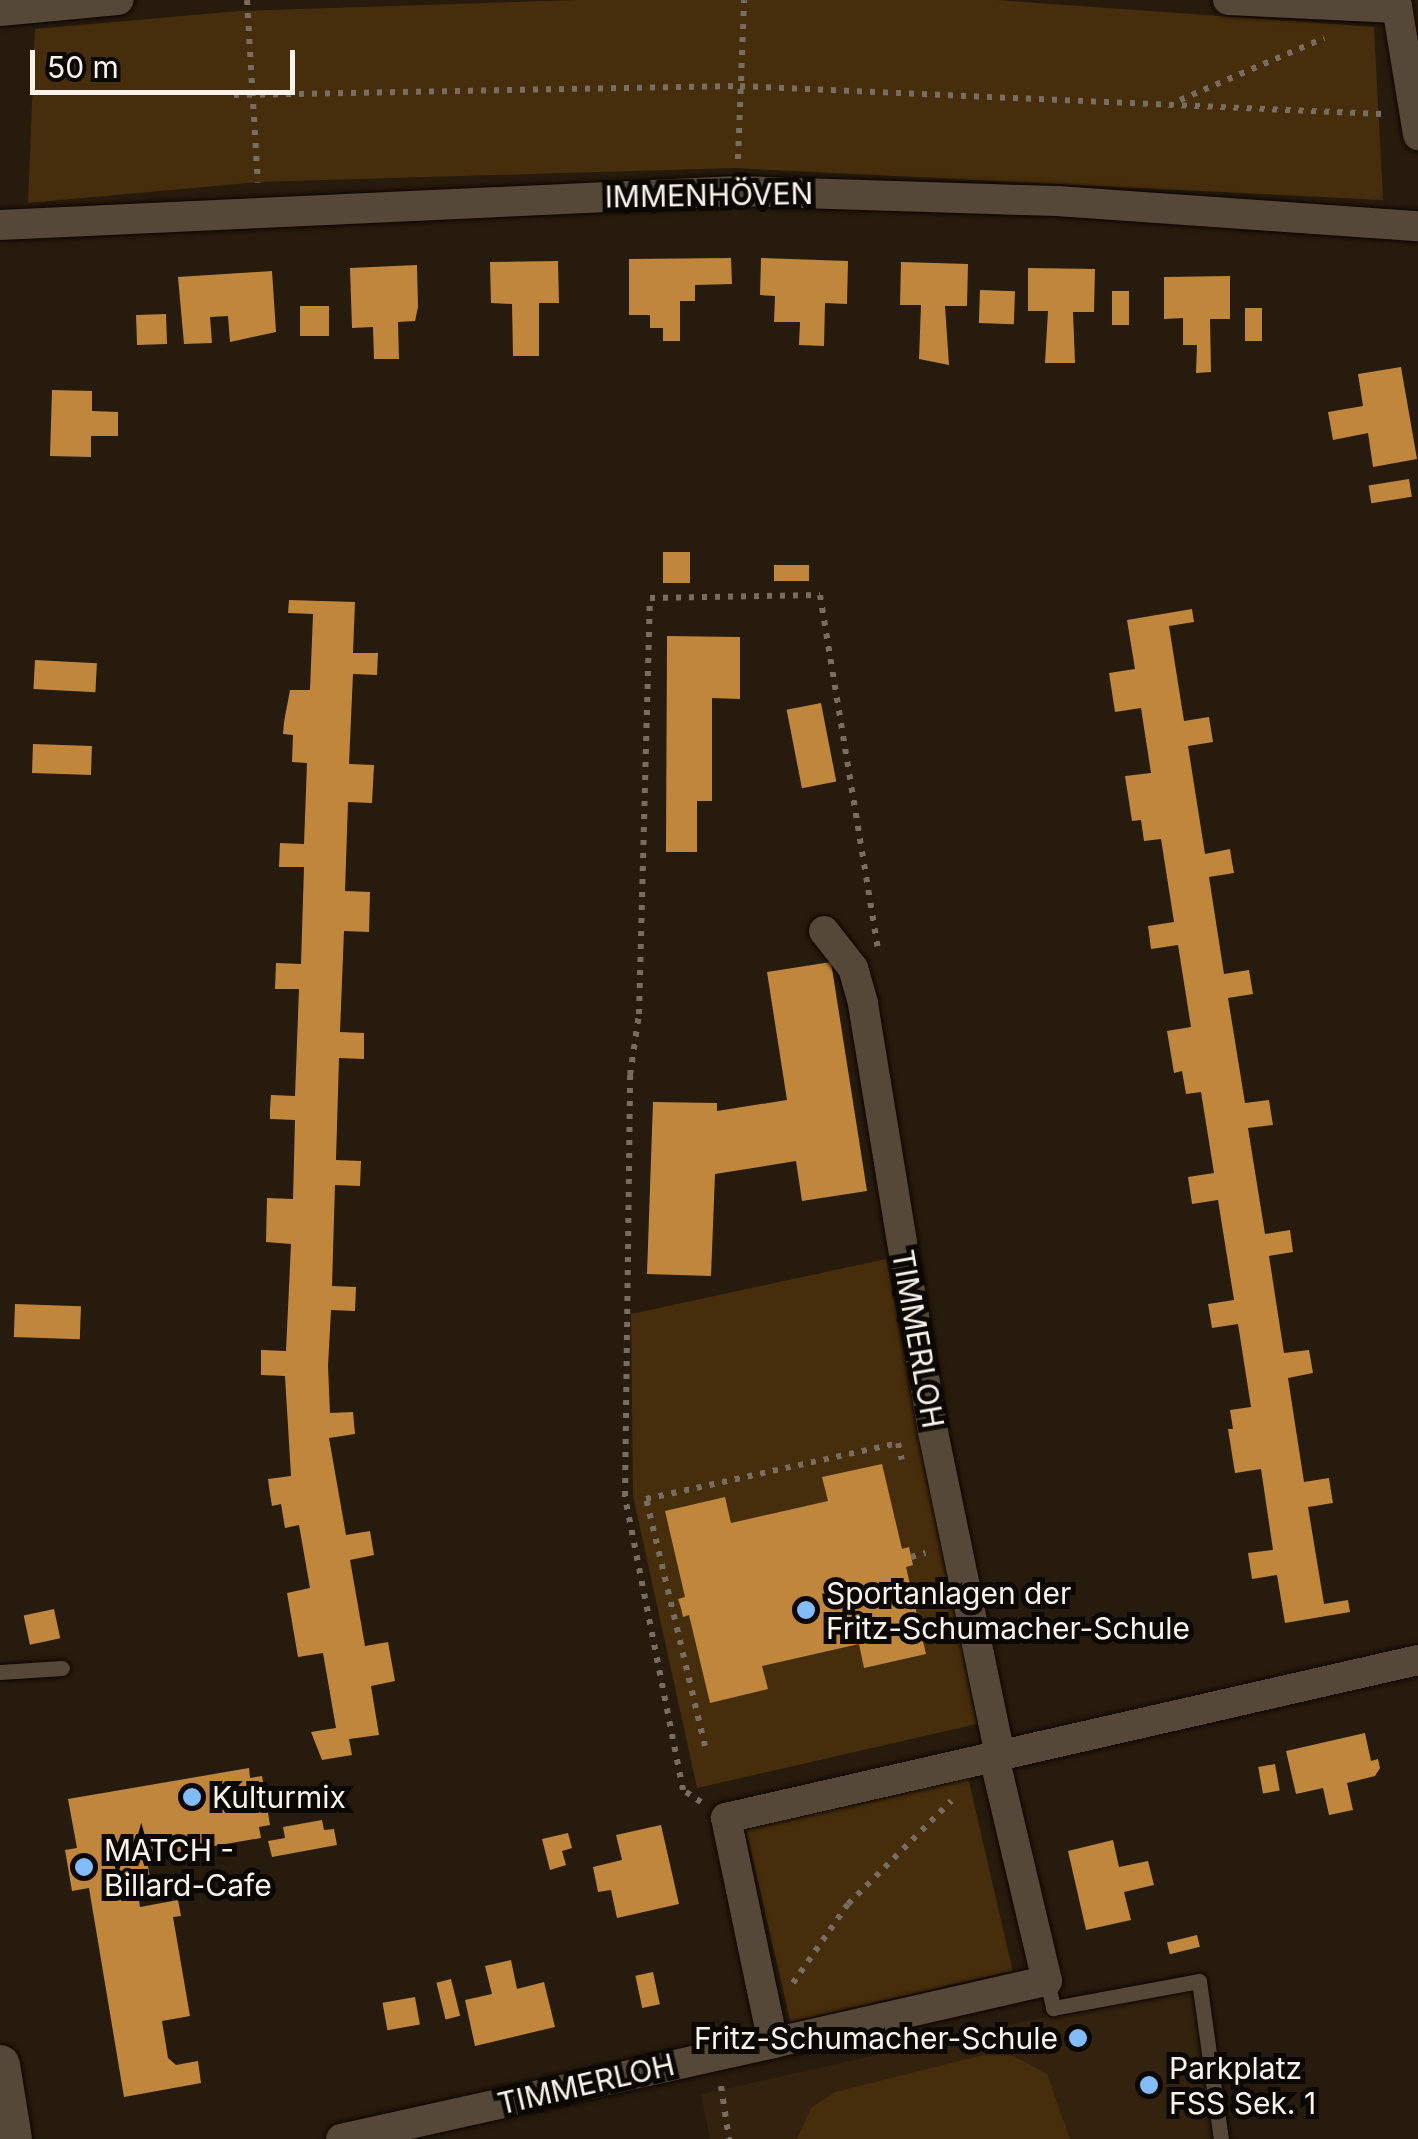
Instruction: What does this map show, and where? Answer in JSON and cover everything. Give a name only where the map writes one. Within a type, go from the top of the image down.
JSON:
[{"type":"street","points":[[0,12],[118,0]]},
{"type":"street","points":[[1228,0],[1397,4],[1416,125]]},
{"type":"street","name":"IMMENHÖVEN","points":[[0,225],[259,210],[737,191],[1056,201],[1418,226]]},
{"type":"street","name":"TIMMERLOH","points":[[341,2139],[716,2054],[771,2030],[1046,1982],[934,1432],[863,1004],[853,968],[824,931]]},
{"type":"street","points":[[771,2030],[726,1818],[1418,1660]]},
{"type":"street","points":[[0,2065],[12,2139]]},
{"type":"lane","points":[[0,1672],[62,1668]]},
{"type":"lane","points":[[1046,1982],[1053,2008],[1200,1980],[1221,2139]]},
{"type":"path","points":[[247,0],[259,210]]},
{"type":"path","points":[[737,191],[744,0]]},
{"type":"path","points":[[1174,102],[1336,33]]},
{"type":"path","points":[[234,94],[740,86],[1174,102],[1416,125]]},
{"type":"path","points":[[726,1818],[683,1790],[625,1496],[630,1075],[640,1014],[650,598],[820,596],[880,962]]},
{"type":"path","points":[[705,1746],[677,1609],[646,1500],[898,1443],[907,1480]]},
{"type":"path","points":[[920,1535],[929,1572]]},
{"type":"path","points":[[911,1557],[925,1553]]},
{"type":"path","points":[[771,2030],[848,1904],[997,1756]]},
{"type":"path","points":[[716,2054],[730,2139]]},
{"type":"shaded area","points":[[575,0],[996,0],[1374,27],[1383,200],[733,168],[258,182],[28,203],[35,29],[239,11]]},
{"type":"shaded area","name":"Sportanlagen der Fritz-Schumacher-Schule","points":[[886,1259],[977,1724],[697,1788],[633,1496],[631,1314]]},
{"type":"shaded area","points":[[967,1773],[1013,1971],[791,2022],[745,1824]]},
{"type":"shaded area","name":"Fritz-Schumacher-Schule","points":[[1198,1983],[1219,2139],[710,2139],[701,2094]]},
{"type":"shaded area","points":[[983,2055],[1013,2056],[1047,2074],[1070,2139],[797,2139],[811,2108],[835,2092]]},
{"type":"building","points":[[731,258],[732,284],[695,285],[695,301],[680,301],[680,341],[663,341],[663,328],[650,328],[650,315],[629,315],[629,259]]},
{"type":"building","points":[[761,258],[848,261],[847,304],[825,303],[824,346],[799,345],[800,322],[774,322],[775,296],[760,295]]},
{"type":"building","points":[[558,261],[559,303],[539,303],[539,356],[513,356],[512,304],[491,303],[490,262]]},
{"type":"building","points":[[901,262],[968,264],[967,306],[945,306],[949,365],[919,359],[921,305],[900,305]]},
{"type":"building","points":[[417,265],[418,307],[415,321],[398,322],[399,359],[374,359],[373,327],[352,328],[350,268]]},
{"type":"building","points":[[1028,268],[1095,269],[1094,312],[1073,312],[1075,363],[1045,363],[1048,311],[1028,311]]},
{"type":"building","points":[[272,271],[276,332],[230,342],[228,316],[210,317],[212,343],[184,344],[178,277]]},
{"type":"building","points":[[1230,276],[1230,319],[1210,319],[1211,372],[1196,373],[1197,345],[1183,345],[1183,318],[1164,319],[1164,277]]},
{"type":"building","points":[[980,290],[1015,291],[1014,324],[979,323]]},
{"type":"building","points":[[1112,291],[1129,291],[1129,325],[1112,325]]},
{"type":"building","points":[[300,306],[329,306],[329,336],[300,336]]},
{"type":"building","points":[[1245,308],[1262,308],[1262,341],[1245,341]]},
{"type":"building","points":[[166,314],[167,344],[137,345],[136,315]]},
{"type":"building","points":[[1401,367],[1417,459],[1373,467],[1368,433],[1333,440],[1328,412],[1363,406],[1358,374]]},
{"type":"building","points":[[52,390],[92,391],[92,411],[118,412],[118,436],[91,436],[91,457],[50,456]]},
{"type":"building","points":[[1409,479],[1412,497],[1371,503],[1369,485]]},
{"type":"building","points":[[663,552],[690,552],[690,583],[663,583]]},
{"type":"building","points":[[774,565],[809,565],[809,581],[774,581]]},
{"type":"building","points":[[289,600],[355,602],[353,653],[378,653],[377,675],[353,674],[349,764],[374,765],[372,803],[348,802],[345,891],[370,892],[369,932],[344,931],[340,1032],[364,1033],[364,1059],[339,1058],[336,1160],[361,1161],[360,1186],[335,1185],[332,1286],[356,1287],[355,1311],[331,1310],[328,1366],[330,1413],[353,1412],[355,1434],[329,1438],[346,1535],[370,1531],[374,1555],[350,1560],[365,1646],[388,1642],[395,1681],[371,1686],[379,1735],[349,1739],[352,1755],[322,1760],[311,1732],[336,1728],[323,1653],[298,1657],[287,1593],[310,1588],[299,1525],[285,1528],[281,1504],[272,1506],[268,1479],[291,1476],[285,1376],[261,1375],[261,1350],[286,1351],[291,1244],[266,1242],[267,1198],[293,1199],[295,1120],[270,1119],[270,1109],[271,1095],[295,1096],[299,989],[275,989],[276,963],[301,964],[304,867],[279,867],[280,843],[304,844],[307,763],[292,762],[293,735],[283,734],[290,690],[310,690],[313,614],[288,613]]},
{"type":"building","points":[[1192,609],[1194,622],[1169,626],[1184,721],[1209,717],[1213,742],[1188,746],[1205,854],[1230,849],[1234,873],[1209,877],[1224,974],[1249,970],[1253,994],[1228,998],[1245,1103],[1269,1100],[1273,1125],[1248,1128],[1265,1234],[1290,1230],[1293,1252],[1269,1256],[1284,1353],[1309,1350],[1313,1373],[1288,1378],[1304,1482],[1329,1478],[1333,1503],[1308,1507],[1324,1604],[1348,1600],[1350,1612],[1285,1623],[1277,1575],[1252,1579],[1248,1553],[1273,1550],[1261,1469],[1235,1473],[1228,1429],[1233,1429],[1230,1410],[1251,1407],[1238,1324],[1212,1328],[1208,1304],[1234,1300],[1218,1200],[1192,1204],[1188,1177],[1214,1173],[1201,1092],[1186,1094],[1182,1071],[1174,1073],[1167,1031],[1191,1027],[1178,945],[1151,949],[1148,926],[1174,922],[1161,839],[1144,841],[1141,820],[1132,821],[1125,776],[1151,773],[1141,708],[1115,712],[1109,673],[1135,669],[1127,620]]},
{"type":"building","points":[[667,636],[740,637],[740,699],[712,698],[712,801],[697,801],[697,852],[666,852]]},
{"type":"building","points":[[35,660],[97,663],[95,692],[33,689]]},
{"type":"building","points":[[821,703],[836,782],[802,788],[787,710]]},
{"type":"building","points":[[33,744],[92,746],[91,775],[32,773]]},
{"type":"building","points":[[831,962],[867,1191],[802,1201],[796,1161],[715,1174],[711,1276],[647,1274],[653,1102],[717,1103],[717,1111],[787,1100],[767,972]]},
{"type":"building","points":[[15,1304],[81,1306],[80,1339],[14,1337]]},
{"type":"building","points":[[882,1464],[902,1549],[909,1547],[913,1565],[906,1567],[926,1654],[864,1668],[859,1644],[762,1666],[768,1689],[710,1703],[689,1615],[683,1617],[678,1599],[685,1597],[665,1511],[725,1497],[731,1523],[828,1501],[822,1477]]},
{"type":"building","points":[[54,1609],[60,1638],[30,1645],[24,1615]]},
{"type":"building","points":[[1365,1733],[1371,1761],[1378,1759],[1380,1768],[1375,1776],[1347,1783],[1353,1810],[1329,1815],[1323,1788],[1296,1794],[1286,1751]]},
{"type":"building","points":[[1275,1764],[1280,1791],[1263,1794],[1258,1767]]},
{"type":"building","points":[[249,1768],[250,1778],[262,1776],[270,1825],[259,1827],[261,1838],[156,1856],[157,1865],[148,1866],[150,1878],[136,1880],[140,1907],[178,1900],[181,1916],[173,1917],[190,2016],[162,2021],[168,2058],[176,2065],[198,2061],[201,2083],[124,2097],[89,1888],[72,1891],[65,1850],[77,1848],[68,1799]]},
{"type":"building","points":[[322,1820],[324,1830],[334,1829],[337,1845],[272,1857],[268,1841],[285,1838],[283,1827]]},
{"type":"building","points":[[661,1825],[679,1904],[617,1918],[611,1890],[598,1892],[593,1867],[622,1860],[616,1835]]},
{"type":"building","points":[[568,1833],[572,1848],[562,1851],[566,1865],[550,1870],[542,1839]]},
{"type":"building","points":[[1113,1840],[1119,1867],[1148,1861],[1154,1885],[1124,1892],[1131,1920],[1086,1930],[1068,1851]]},
{"type":"building","points":[[1197,1935],[1200,1947],[1170,1954],[1167,1942]]},
{"type":"building","points":[[511,1960],[517,1989],[544,1982],[555,2027],[475,2046],[465,2000],[492,1994],[485,1966]]},
{"type":"building","points":[[653,1972],[660,2004],[642,2008],[635,1976]]},
{"type":"building","points":[[451,1979],[460,2016],[446,2020],[436,1983]]},
{"type":"building","points":[[415,1997],[420,2025],[387,2030],[383,2003]]},
{"type":"place","name":"Sportanlagen der Fritz-Schumacher-Schule","points":[[806,1610]]},
{"type":"place","name":"Kulturmix","points":[[192,1797]]},
{"type":"place","name":"MATCH - Billard-Cafe","points":[[84,1867]]},
{"type":"place","name":"Fritz-Schumacher-Schule","points":[[1078,2038]]},
{"type":"place","name":"Parkplatz FSS Sek. 1","points":[[1149,2085]]}]
